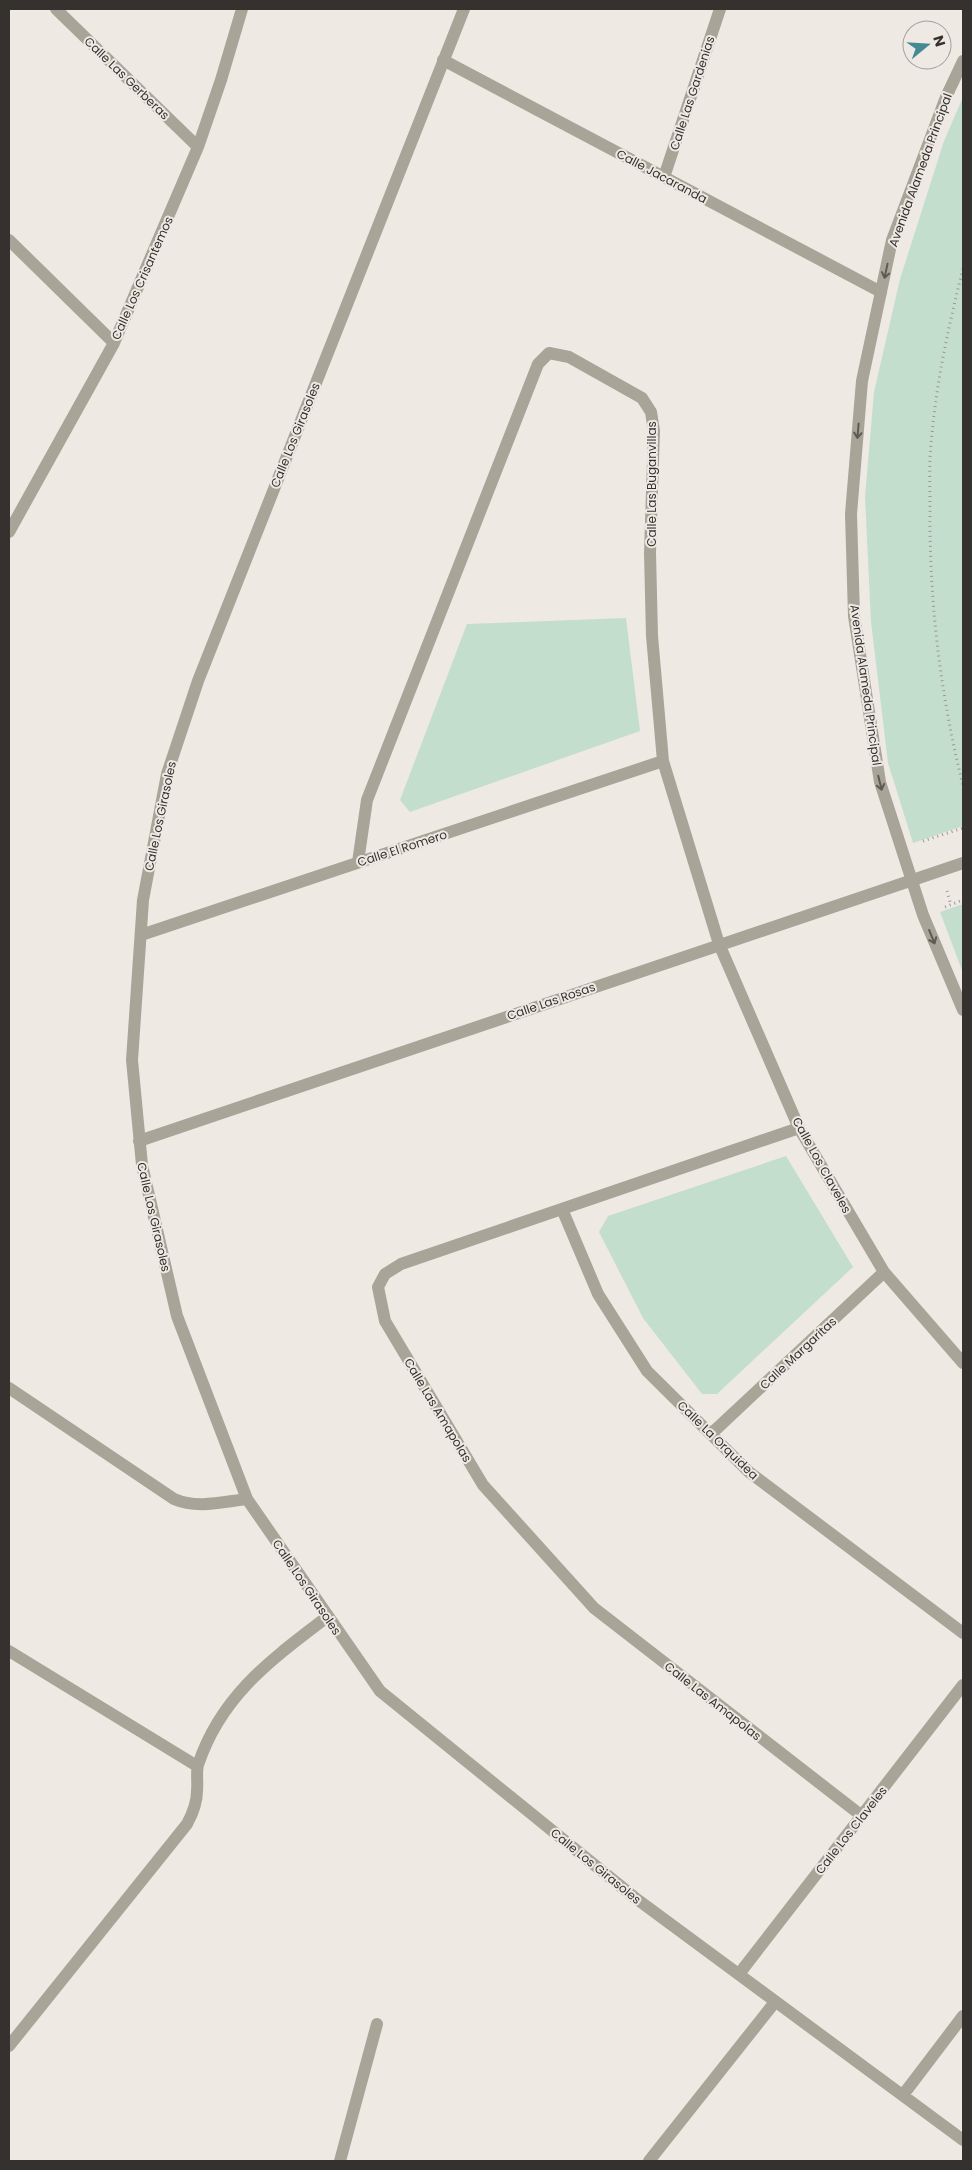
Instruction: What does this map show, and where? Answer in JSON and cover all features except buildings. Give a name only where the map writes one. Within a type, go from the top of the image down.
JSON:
[{"type":"street","name":"Calle Las Gerberas","points":[[56,9],[198,146]]},
{"type":"street","name":"Calle Los Crisantemos","points":[[10,528],[114,343],[198,146],[222,80],[242,9]]},
{"type":"street","name":"Calle Los Girasoles","points":[[464,9],[198,681],[167,774],[143,900],[132,1060],[142,1166],[177,1316],[247,1499],[380,1691],[634,1897],[963,2140]]},
{"type":"street","name":"Calle Las Gardenias","points":[[664,177],[720,9]]},
{"type":"street","name":"Calle Jacaranda","points":[[443,60],[881,292]]},
{"type":"street","name":"Avenida Alameda Principal","points":[[963,61],[946,97],[892,240],[861,391],[851,514],[854,616],[880,782],[930,933],[963,1010]]},
{"type":"street","points":[[9,240],[114,343]]},
{"type":"street","name":"Calle Las Buganvillas","points":[[358,862],[367,800],[538,364],[549,353],[569,357],[642,398],[651,412],[654,431],[650,553],[652,636],[663,761],[720,944]]},
{"type":"street","name":"Calle El Romero","points":[[141,934],[663,761]]},
{"type":"street","name":"Calle Las Rosas","points":[[139,1141],[963,863]]},
{"type":"street","name":"Calle Los Claveles","points":[[720,944],[800,1128],[884,1272],[963,1363]]},
{"type":"street","name":"Calle Las Amapolas","points":[[800,1128],[401,1264],[385,1274],[378,1287],[385,1321],[483,1485],[594,1608],[862,1816]]},
{"type":"street","name":"Calle La Orquidea","points":[[562,1209],[598,1294],[647,1372],[749,1472],[963,1633]]},
{"type":"street","name":"Calle Margaritas","points":[[711,1434],[884,1272]]},
{"type":"street","points":[[9,1388],[174,1499],[186,1504],[247,1499]]},
{"type":"street","points":[[9,2046],[187,1824],[194,1811],[197,1794],[197,1766],[225,1708],[267,1663],[327,1617]]},
{"type":"street","points":[[9,1651],[197,1766]]},
{"type":"street","name":"Calle Los Claveles","points":[[739,1974],[963,1684]]},
{"type":"street","points":[[649,2161],[775,2002]]},
{"type":"street","points":[[903,2095],[963,2016]]},
{"type":"street","points":[[340,2161],[377,2024]]},
{"type":"path","points":[[963,269],[950,322],[930,446],[930,540],[936,633],[949,728],[963,786]]},
{"type":"path","points":[[921,842],[963,828]]},
{"type":"path","points":[[938,909],[963,900]]},
{"type":"green space","points":[[963,97],[963,826],[913,843],[888,763],[871,622],[865,497],[874,392],[900,279],[944,141]]},
{"type":"green space","points":[[626,618],[640,731],[410,812],[400,800],[467,624]]},
{"type":"green space","points":[[963,904],[963,973],[940,912]]},
{"type":"green space","points":[[786,1156],[853,1267],[717,1394],[702,1394],[643,1318],[599,1232],[608,1216]]}]
